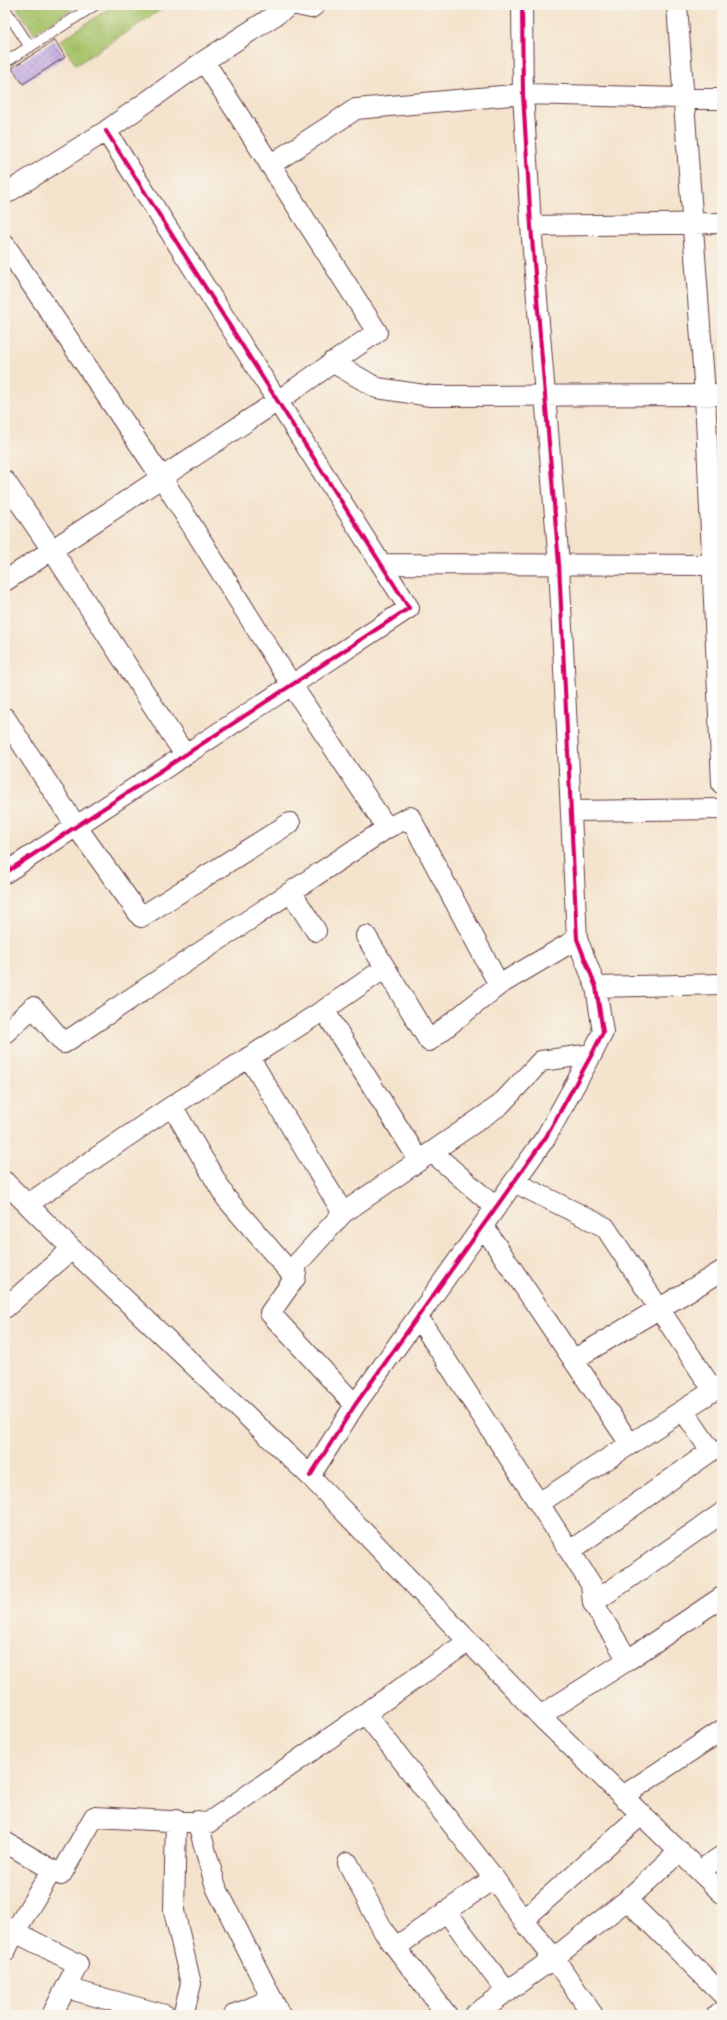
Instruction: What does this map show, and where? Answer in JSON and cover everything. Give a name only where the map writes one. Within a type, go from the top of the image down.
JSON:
[{"type":"street","points":[[5,194],[106,131],[204,61],[291,5]]},
{"type":"street","points":[[297,5],[311,8],[315,5]]},
{"type":"street","points":[[310,1476],[355,1405],[546,1137],[592,1054],[602,1032],[596,987],[577,939],[559,564],[531,226],[523,94],[522,5]]},
{"type":"street","points":[[677,5],[692,223],[713,395],[722,784]]},
{"type":"street","points":[[5,581],[279,400],[377,332],[204,61]]},
{"type":"street","points":[[270,165],[356,109],[523,94],[722,99]]},
{"type":"street","points":[[5,873],[409,608],[383,564],[279,400],[106,131]]},
{"type":"street","points":[[531,226],[722,223]]},
{"type":"street","points":[[5,245],[162,478],[291,684],[388,828]]},
{"type":"street","points":[[332,362],[377,388],[431,396],[713,395]]},
{"type":"street","points":[[5,481],[52,550],[185,755]]},
{"type":"street","points":[[383,564],[717,565]]},
{"type":"street","points":[[5,718],[76,826],[141,916],[290,823]]},
{"type":"street","points":[[571,811],[722,809]]},
{"type":"street","points":[[5,1033],[33,1007],[64,1043],[388,828],[410,817],[499,986]]},
{"type":"street","points":[[291,892],[316,931]]},
{"type":"street","points":[[366,936],[429,1041],[499,986],[577,939]]},
{"type":"street","points":[[28,1204],[172,1106],[324,1010],[385,968]]},
{"type":"street","points":[[596,987],[722,984]]},
{"type":"street","points":[[324,1010],[426,1156],[495,1208]]},
{"type":"street","points":[[355,1405],[270,1313],[295,1278],[297,1264],[343,1213],[500,1105],[541,1061],[592,1054]]},
{"type":"street","points":[[249,1057],[343,1213]]},
{"type":"street","points":[[172,1106],[226,1198],[295,1278]]},
{"type":"street","points":[[5,1182],[72,1249],[310,1476],[540,1716],[722,1893]]},
{"type":"street","points":[[514,1182],[605,1227],[659,1309],[718,1387],[539,1503]]},
{"type":"street","points":[[483,1226],[630,1444]]},
{"type":"street","points":[[5,1308],[72,1249]]},
{"type":"street","points":[[573,1360],[722,1271]]},
{"type":"street","points":[[418,1317],[591,1584],[593,1603],[628,1660]]},
{"type":"street","points":[[570,1551],[711,1451],[683,1410]]},
{"type":"street","points":[[593,1603],[722,1513]]},
{"type":"street","points":[[540,1716],[628,1660],[722,1597]]},
{"type":"street","points":[[5,1842],[61,1875],[94,1817],[197,1821],[208,1823],[469,1641]]},
{"type":"street","points":[[365,1713],[494,1878],[523,1920],[554,1958],[593,2015]]},
{"type":"street","points":[[623,1796],[722,1730]]},
{"type":"street","points":[[523,1920],[642,1814]]},
{"type":"street","points":[[176,1820],[174,1911],[191,1984],[184,2015]]},
{"type":"street","points":[[197,1821],[216,1887],[276,2007],[234,2015]]},
{"type":"street","points":[[474,2015],[554,1958],[627,1900],[680,1851]]},
{"type":"street","points":[[699,1871],[722,1856]]},
{"type":"street","points":[[348,1863],[384,1932],[447,2015]]},
{"type":"street","points":[[5,1952],[9,1930],[52,1870]]},
{"type":"street","points":[[396,1947],[494,1878]]},
{"type":"street","points":[[627,1900],[722,1994]]},
{"type":"street","points":[[446,1911],[507,1992]]},
{"type":"street","points":[[9,1930],[78,1964],[52,2015]]},
{"type":"street","points":[[66,1988],[165,2015]]},
{"type":"street","points":[[717,2015],[722,2011]]},
{"type":"lane","points":[[9,60],[95,5]]},
{"type":"lane","points":[[5,9],[30,47]]},
{"type":"green space","points":[[15,5],[78,5],[34,33]]},
{"type":"green space","points":[[114,5],[168,5],[76,65],[60,41]]},
{"type":"building","points":[[55,40],[65,57],[23,84],[12,68]]},
{"type":"cycle path","points":[[310,1476],[355,1405],[546,1137],[603,1032],[596,987],[577,939],[559,564],[531,226],[523,94],[522,5]]},
{"type":"cycle path","points":[[5,873],[409,608],[106,131]]}]
